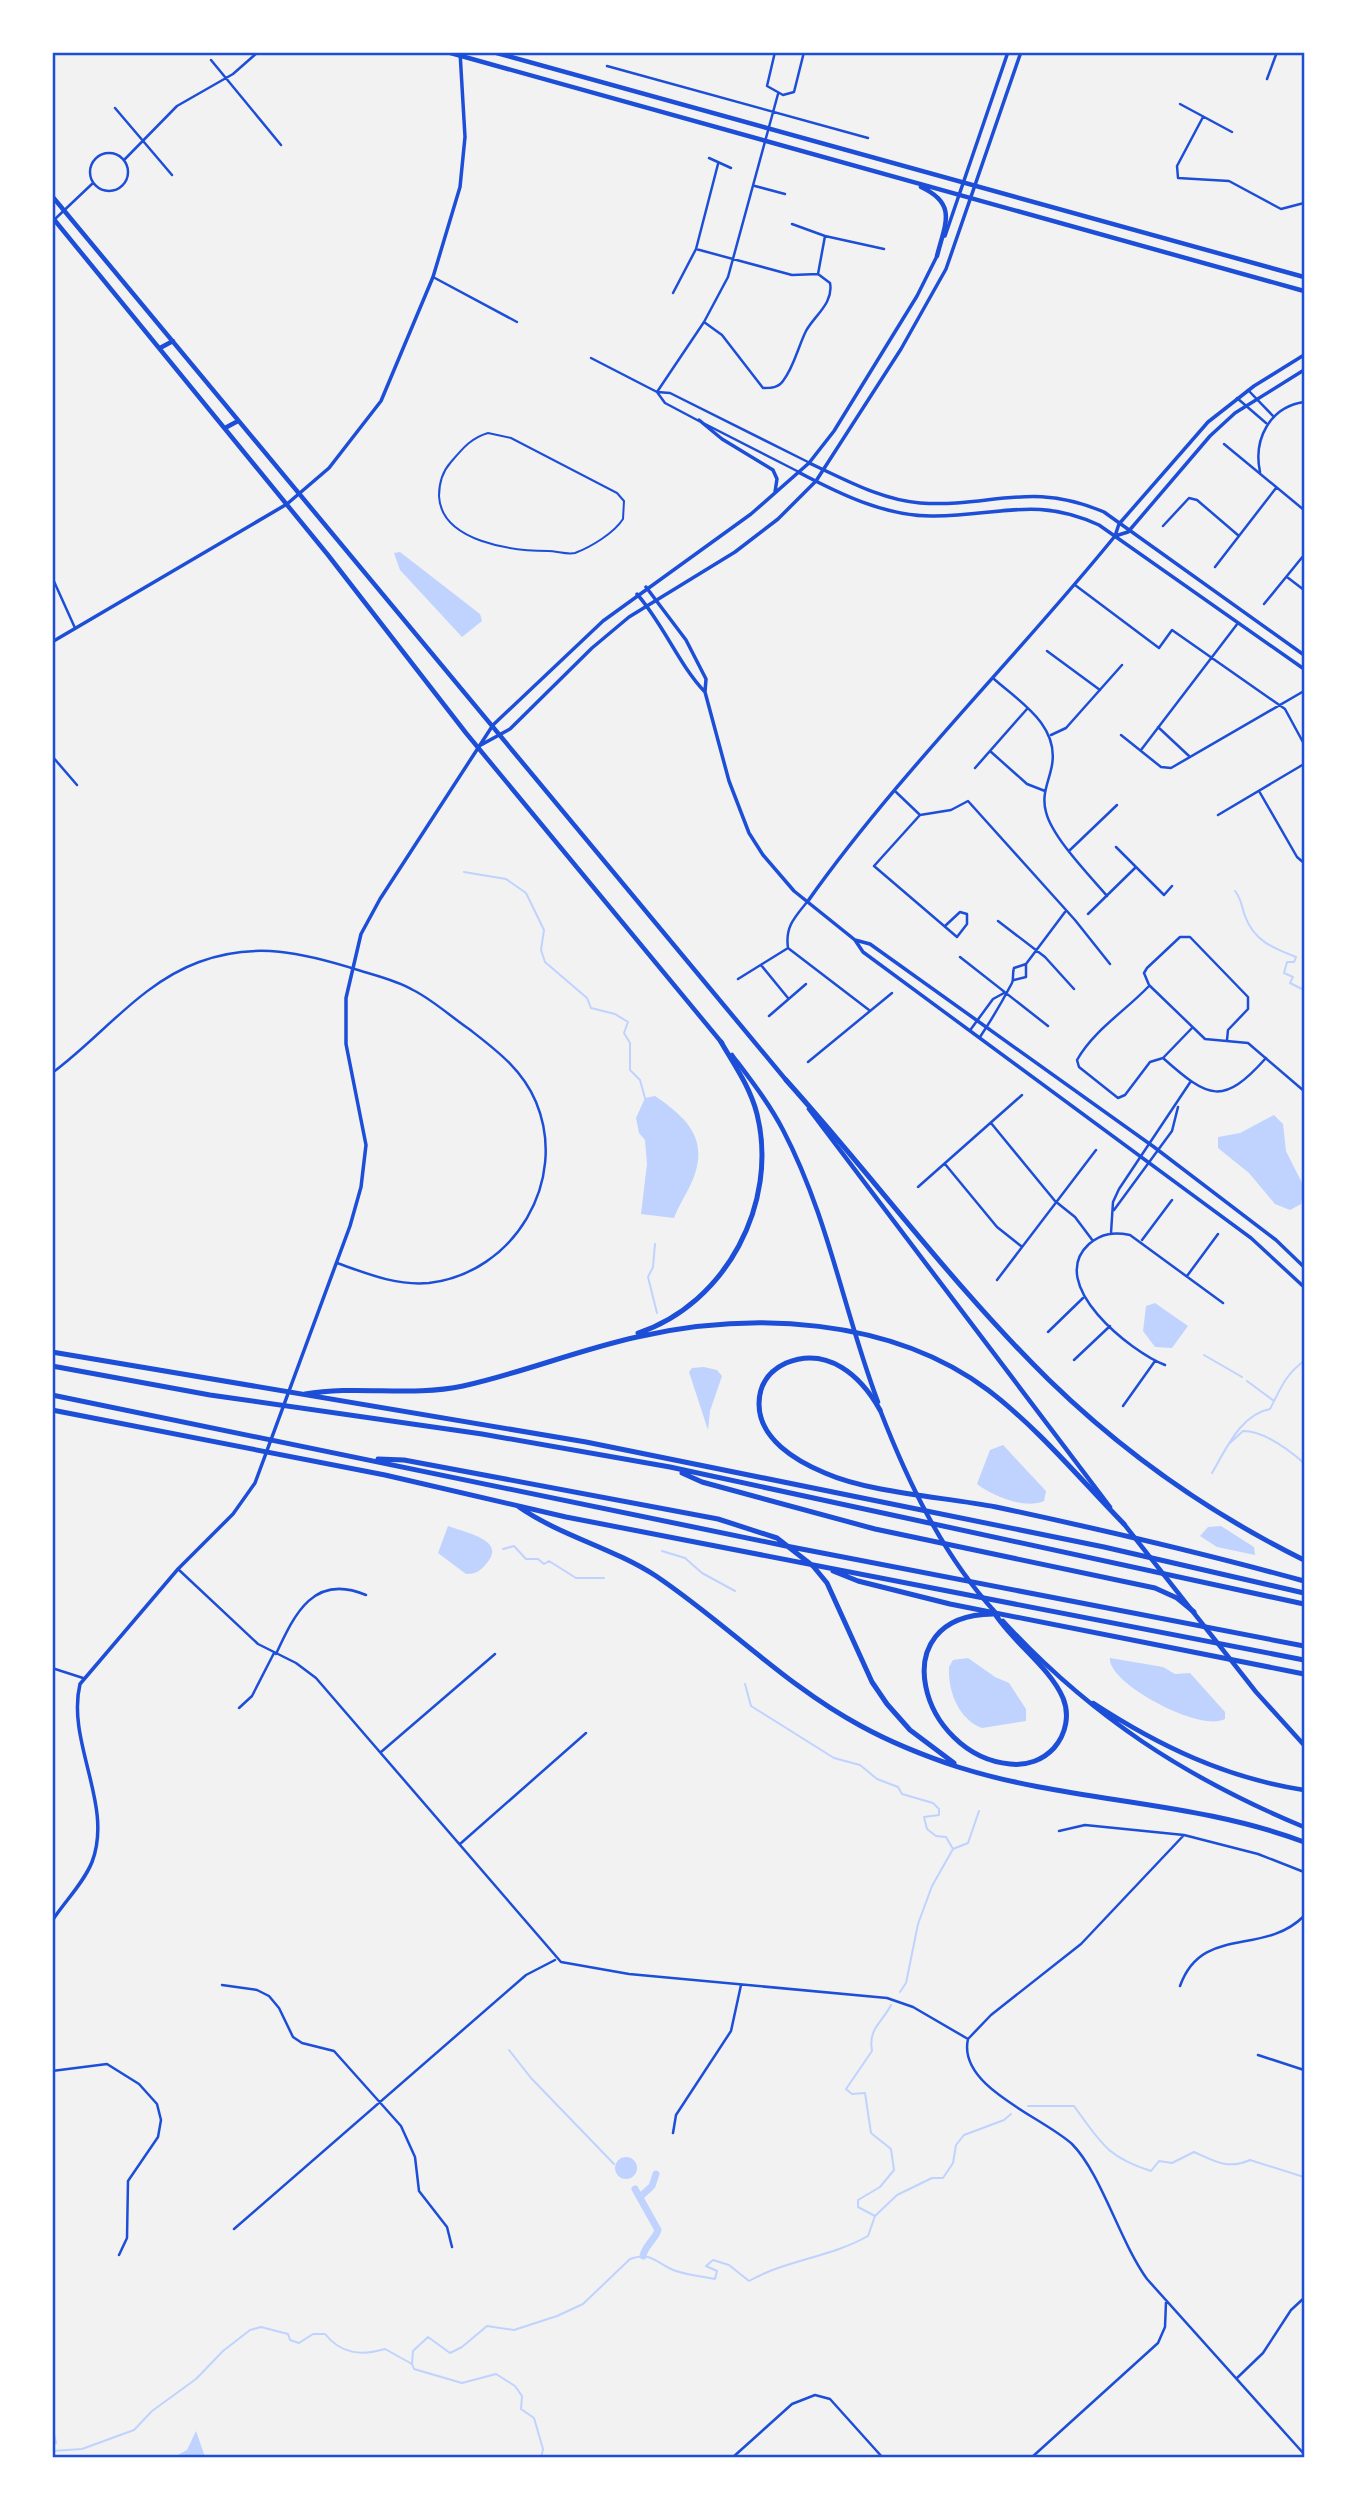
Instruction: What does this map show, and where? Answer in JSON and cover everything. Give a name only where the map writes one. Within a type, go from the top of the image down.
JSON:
[{"type":"highway","points":[[299,1395],[330,1390],[377,1392],[460,1386],[530,1370],[642,1332],[668,1321],[684,1310],[725,1268],[745,1235],[758,1195],[761,1138],[748,1088],[721,1042]]},
{"type":"highway","points":[[786,1080],[983,1311],[1070,1400],[1124,1446],[1197,1499],[1304,1560]]},
{"type":"highway","points":[[592,1347],[673,1330],[768,1323],[812,1325],[889,1341],[940,1362],[989,1391],[1036,1433],[1124,1524]]},
{"type":"highway","points":[[52,1352],[638,1452],[1104,1547],[1304,1593]]},
{"type":"highway","points":[[880,1410],[857,1377],[837,1364],[818,1359],[797,1360],[776,1369],[761,1387],[759,1398],[762,1422],[774,1440],[813,1468],[842,1480],[994,1507],[1304,1581]]},
{"type":"highway","points":[[52,1366],[210,1395],[482,1434],[670,1468],[1139,1566],[1304,1604]]},
{"type":"highway","points":[[52,1395],[772,1544],[1304,1646]]},
{"type":"highway","points":[[52,1410],[817,1565],[1304,1660]]},
{"type":"highway","points":[[360,1458],[404,1460],[718,1519],[777,1538],[798,1553],[827,1583],[872,1682],[887,1704],[910,1730],[960,1767]]},
{"type":"highway","points":[[670,1468],[702,1482],[875,1529],[1155,1588],[1177,1598],[1194,1612]]},
{"type":"highway","points":[[517,1505],[537,1519],[593,1543],[656,1576],[727,1627],[781,1672],[859,1726],[903,1747],[960,1767],[1215,1815],[1304,1842]]},
{"type":"highway","points":[[817,1565],[858,1581],[904,1593],[1304,1674]]},
{"type":"highway","points":[[992,1609],[1006,1628],[1057,1688],[1065,1706],[1064,1730],[1057,1744],[1045,1756],[1023,1764],[997,1762],[966,1748],[941,1723],[925,1684],[929,1647],[943,1626],[970,1615],[1007,1614]]},
{"type":"main road","points":[[447,52],[462,54],[1304,291]]},
{"type":"main road","points":[[493,52],[1304,277]]},
{"type":"main road","points":[[52,1921],[83,1878],[96,1845],[96,1824],[78,1707],[83,1678],[178,1569],[233,1514],[259,1474],[357,1202],[366,1152],[363,1122],[346,1044],[346,1007],[351,968],[366,923],[493,725],[568,651],[637,594],[774,495],[809,463],[834,431],[917,296],[937,256],[1008,52]]},
{"type":"main road","points":[[477,747],[502,736],[592,648],[647,605],[744,545],[778,519],[816,481],[936,291],[952,254],[1021,52]]},
{"type":"main road","points":[[52,642],[301,494],[330,467],[381,401],[433,277],[462,176],[465,137],[462,54]]},
{"type":"main road","points":[[900,179],[931,191],[945,204],[946,219],[937,256]]},
{"type":"main road","points":[[52,196],[786,1080],[1124,1524],[1244,1676],[1304,1745]]},
{"type":"main road","points":[[53,219],[287,504],[477,747],[721,1042],[763,1097],[788,1141],[822,1223],[864,1364],[880,1410],[912,1483],[955,1562],[992,1609]]},
{"type":"main road","points":[[159,348],[173,341]]},
{"type":"main road","points":[[807,901],[832,867],[1075,585],[1115,536],[1119,524],[1195,434],[1248,390],[1304,355]]},
{"type":"main road","points":[[1115,536],[1128,532],[1210,436],[1258,398],[1304,370]]},
{"type":"main road","points":[[225,428],[238,421]]},
{"type":"main road","points":[[699,421],[722,439],[773,470],[778,482],[774,495]]},
{"type":"main road","points":[[809,463],[878,493],[916,503],[945,504],[1032,494],[1063,498],[1104,512],[1128,532],[1304,654]]},
{"type":"main road","points":[[800,472],[870,506],[900,513],[948,516],[1034,507],[1080,516],[1115,536],[1304,669]]},
{"type":"main road","points":[[646,587],[696,658],[706,679],[705,692],[734,798],[749,833],[779,876],[856,940],[863,952],[971,1029],[1267,1251],[1304,1287]]},
{"type":"main road","points":[[637,594],[671,639],[694,680],[705,692]]},
{"type":"main road","points":[[856,940],[870,944],[1150,1144],[1265,1232],[1304,1267]]},
{"type":"main road","points":[[1006,1628],[1068,1687],[1160,1755],[1223,1790],[1304,1827]]},
{"type":"main road","points":[[1068,1687],[1141,1734],[1182,1755],[1242,1777],[1304,1790]]},
{"type":"street","points":[[125,159],[177,106],[227,78],[258,52]]},
{"type":"street","points":[[775,52],[767,86],[778,94],[794,92],[804,52]]},
{"type":"street","points":[[1267,79],[1277,52]]},
{"type":"street","points":[[211,60],[281,145]]},
{"type":"street","points":[[607,66],[868,138]]},
{"type":"street","points":[[657,392],[704,323],[734,258],[778,94]]},
{"type":"street","points":[[1180,104],[1232,132]]},
{"type":"street","points":[[115,108],[172,175]]},
{"type":"street","points":[[1203,117],[1177,166],[1178,178],[1229,181],[1281,209],[1304,203]]},
{"type":"street","points":[[114,153],[125,159],[129,171],[121,187],[109,191],[93,183],[91,164],[100,154],[114,153]]},
{"type":"street","points":[[709,158],[731,168]]},
{"type":"street","points":[[673,293],[696,249],[719,164]]},
{"type":"street","points":[[53,219],[93,183]]},
{"type":"street","points":[[755,186],[785,194]]},
{"type":"street","points":[[792,224],[825,236],[884,249]]},
{"type":"street","points":[[818,274],[825,236]]},
{"type":"street","points":[[696,249],[792,275],[818,274],[830,283],[832,291],[818,318],[806,331],[802,346],[782,383],[775,387],[763,388],[722,335],[704,323]]},
{"type":"street","points":[[433,277],[517,321]]},
{"type":"street","points":[[591,358],[657,392],[670,393],[809,463]]},
{"type":"street","points":[[1248,390],[1275,417]]},
{"type":"street","points":[[657,392],[665,403],[800,472]]},
{"type":"street","points":[[1237,398],[1267,424]]},
{"type":"street","points":[[1260,473],[1256,456],[1267,424],[1295,403],[1304,402]]},
{"type":"street","points":[[1224,444],[1304,510]]},
{"type":"street","points":[[1215,567],[1276,488]]},
{"type":"street","points":[[1163,526],[1189,498],[1197,500],[1239,536]]},
{"type":"street","points":[[1264,604],[1304,555]]},
{"type":"street","points":[[52,577],[76,629]]},
{"type":"street","points":[[1287,577],[1304,590]]},
{"type":"street","points":[[1075,585],[1159,648],[1172,630],[1213,658],[1285,709],[1304,744]]},
{"type":"street","points":[[1141,750],[1238,623]]},
{"type":"street","points":[[1047,651],[1100,690]]},
{"type":"street","points":[[1050,736],[1066,728],[1122,664]]},
{"type":"street","points":[[994,679],[1027,709],[1050,736],[1053,761],[1045,790],[1049,820],[1107,896]]},
{"type":"street","points":[[1121,734],[1166,769],[1304,691]]},
{"type":"street","points":[[975,768],[1027,709]]},
{"type":"street","points":[[1158,727],[1189,756]]},
{"type":"street","points":[[990,751],[1027,784],[1045,790]]},
{"type":"street","points":[[52,756],[77,785]]},
{"type":"street","points":[[1218,815],[1304,764]]},
{"type":"street","points":[[1259,791],[1297,857],[1304,863]]},
{"type":"street","points":[[896,792],[919,815]]},
{"type":"street","points":[[945,926],[960,912],[967,914],[968,924],[957,937],[874,866],[919,815],[951,810],[968,801],[1110,964]]},
{"type":"street","points":[[1070,850],[1116,805]]},
{"type":"street","points":[[1116,847],[1164,895],[1172,886]]},
{"type":"street","points":[[1088,914],[1136,867]]},
{"type":"street","points":[[807,901],[791,922],[787,932],[788,948],[870,1010]]},
{"type":"street","points":[[1014,980],[1026,977],[1026,964],[1065,912]]},
{"type":"street","points":[[998,921],[1037,950],[1074,989]]},
{"type":"street","points":[[1227,1040],[1228,1030],[1248,1009],[1248,997],[1189,937],[1180,937],[1147,968],[1144,973],[1149,985],[1205,1039],[1248,1043],[1304,1091]]},
{"type":"street","points":[[738,978],[788,948]]},
{"type":"street","points":[[52,1073],[142,995],[197,962],[228,953],[272,950],[303,953],[416,991],[507,1059],[524,1080],[537,1106],[544,1133],[545,1160],[538,1196],[524,1225],[501,1251],[471,1271],[439,1281],[403,1283],[335,1262]]},
{"type":"street","points":[[960,957],[1048,1026]]},
{"type":"street","points":[[971,1029],[993,999],[1004,993],[1014,980],[1014,968],[1020,963],[1026,964]]},
{"type":"street","points":[[761,965],[789,999]]},
{"type":"street","points":[[769,1016],[806,984]]},
{"type":"street","points":[[1149,985],[1112,1022],[1101,1027],[1077,1060],[1079,1067],[1118,1098],[1125,1095],[1150,1062],[1163,1058],[1192,1028]]},
{"type":"street","points":[[808,1062],[892,993]]},
{"type":"street","points":[[980,1037],[1002,1006],[1004,993]]},
{"type":"street","points":[[1163,1058],[1191,1082],[1212,1090],[1234,1089],[1266,1057]]},
{"type":"street","points":[[1111,1233],[1119,1189],[1191,1082]]},
{"type":"street","points":[[918,1187],[1022,1095]]},
{"type":"street","points":[[1114,1210],[1172,1131],[1178,1103]]},
{"type":"street","points":[[991,1124],[1055,1201],[1075,1217],[1093,1241]]},
{"type":"street","points":[[997,1280],[1096,1150]]},
{"type":"street","points":[[945,1164],[997,1227],[1021,1246]]},
{"type":"street","points":[[1142,1241],[1172,1200]]},
{"type":"street","points":[[1165,1365],[1142,1354],[1083,1298],[1076,1274],[1078,1262],[1093,1241],[1111,1233],[1142,1241],[1223,1303]]},
{"type":"street","points":[[1187,1276],[1218,1234]]},
{"type":"street","points":[[1048,1332],[1083,1298]]},
{"type":"street","points":[[1074,1360],[1110,1326]]},
{"type":"street","points":[[1123,1406],[1155,1361]]},
{"type":"street","points":[[178,1569],[251,1637],[316,1678],[556,1959],[574,1966],[611,1972],[897,2001],[968,2039]]},
{"type":"street","points":[[239,1708],[252,1696],[296,1613],[316,1595],[344,1588],[366,1595]]},
{"type":"street","points":[[380,1753],[495,1654]]},
{"type":"street","points":[[52,1668],[83,1678]]},
{"type":"street","points":[[460,1844],[586,1733]]},
{"type":"street","points":[[1059,1831],[1085,1825],[1184,1835],[1258,1854],[1304,1872]]},
{"type":"street","points":[[1184,1835],[1081,1944],[991,2015],[968,2039],[969,2057],[981,2080],[1065,2139],[1081,2155],[1136,2262],[1166,2300],[1304,2454]]},
{"type":"street","points":[[1180,1986],[1190,1965],[1206,1953],[1223,1945],[1275,1937],[1304,1916]]},
{"type":"street","points":[[234,2229],[534,1969],[556,1959]]},
{"type":"street","points":[[222,1985],[257,1990],[269,1996],[279,2008],[293,2037],[302,2043],[334,2051],[380,2102],[401,2126],[411,2144],[419,2191],[447,2227],[452,2247]]},
{"type":"street","points":[[673,2133],[676,2115],[732,2031],[741,1985]]},
{"type":"street","points":[[1258,2055],[1304,2070]]},
{"type":"street","points":[[52,2071],[107,2064],[151,2094],[160,2112],[158,2137],[128,2181],[127,2238],[119,2255]]},
{"type":"street","points":[[1237,2378],[1263,2353],[1291,2310],[1304,2298]]},
{"type":"street","points":[[1031,2458],[1158,2343],[1165,2327],[1166,2300]]},
{"type":"street","points":[[732,2458],[792,2404],[814,2395],[830,2399],[883,2458]]},
{"type":"lane","points":[[488,433],[502,434],[617,493],[624,501],[625,513],[620,524],[606,535],[568,554],[468,537],[443,513],[439,500],[440,481],[447,466],[470,440],[488,433]]},
{"type":"water","points":[[400,552],[480,614],[482,621],[462,637],[400,570],[394,553]]},
{"type":"water","points":[[655,1096],[688,1124],[698,1146],[695,1172],[674,1218],[641,1214],[647,1164],[645,1140],[639,1133],[636,1118],[645,1098]]},
{"type":"water","points":[[1274,1115],[1283,1124],[1286,1151],[1304,1187],[1301,1204],[1290,1210],[1275,1204],[1249,1173],[1218,1148],[1218,1137],[1240,1133]]},
{"type":"water","points":[[1155,1303],[1188,1326],[1172,1348],[1155,1347],[1143,1331],[1146,1306]]},
{"type":"water","points":[[692,1368],[717,1370],[722,1376],[710,1411],[708,1430],[689,1372]]},
{"type":"water","points":[[1003,1445],[1046,1491],[1044,1501],[1027,1504],[1017,1502],[998,1496],[977,1484],[990,1450]]},
{"type":"water","points":[[448,1526],[488,1543],[492,1549],[491,1556],[480,1570],[466,1574],[438,1553]]},
{"type":"water","points":[[1221,1526],[1254,1547],[1255,1555],[1217,1547],[1200,1536],[1208,1527]]},
{"type":"water","points":[[968,1658],[995,1677],[1009,1683],[1026,1709],[1026,1721],[982,1728],[967,1718],[956,1703],[950,1685],[949,1667],[953,1660]]},
{"type":"water","points":[[1110,1658],[1163,1667],[1175,1674],[1190,1673],[1225,1712],[1225,1719],[1196,1719],[1157,1703],[1123,1680],[1113,1668]]},
{"type":"water","points":[[626,2157],[634,2160],[637,2168],[634,2176],[626,2179],[618,2176],[615,2168],[618,2160]]},
{"type":"water","points":[[196,2431],[205,2457],[174,2457],[187,2450]]},
{"type":"waterway","points":[[464,872],[506,879],[526,893],[544,930],[541,950],[545,962],[587,998],[591,1008],[615,1014],[628,1022],[624,1033],[630,1043],[630,1070],[640,1080],[645,1098]]},
{"type":"waterway","points":[[1235,891],[1249,925],[1259,938],[1296,957],[1294,962],[1287,962],[1284,973],[1293,977],[1290,983],[1304,990]]},
{"type":"waterway","points":[[655,1244],[653,1267],[648,1277],[657,1313]]},
{"type":"waterway","points":[[1204,1355],[1242,1377]]},
{"type":"waterway","points":[[1212,1473],[1235,1434],[1251,1418],[1270,1409],[1288,1377],[1304,1361]]},
{"type":"waterway","points":[[1247,1381],[1274,1401]]},
{"type":"waterway","points":[[1230,1443],[1243,1431],[1259,1434],[1291,1452],[1304,1463]]},
{"type":"waterway","points":[[503,1549],[514,1546],[526,1559],[538,1559],[544,1564],[549,1561],[576,1578],[604,1578]]},
{"type":"waterway","points":[[662,1551],[685,1558],[702,1573],[735,1591]]},
{"type":"waterway","points":[[745,1684],[751,1706],[834,1758],[860,1765],[877,1779],[898,1787],[902,1794],[933,1803],[939,1809],[939,1815],[924,1817],[927,1829],[936,1836],[946,1837],[953,1849]]},
{"type":"waterway","points":[[900,1992],[906,1983],[918,1924],[932,1886],[953,1849],[968,1843],[979,1811]]},
{"type":"waterway","points":[[52,2451],[82,2449],[134,2430],[152,2411],[196,2379],[223,2351],[250,2330],[261,2327],[288,2334],[290,2340],[299,2343],[313,2334],[325,2334],[338,2346],[352,2352],[385,2349],[412,2364],[413,2351],[428,2337],[450,2353],[462,2347],[487,2326],[514,2330],[583,2304],[630,2259],[637,2257],[652,2258],[681,2273],[715,2279],[717,2271],[706,2266],[713,2260],[729,2265],[749,2281],[868,2236],[875,2216],[858,2207],[858,2200],[880,2187],[894,2170],[891,2149],[871,2133],[865,2093],[852,2094],[846,2089],[872,2051],[874,2031],[891,2005]]},
{"type":"waterway","points":[[509,2050],[531,2078],[614,2164]]},
{"type":"waterway","points":[[1028,2106],[1074,2106],[1091,2130],[1114,2154],[1151,2171],[1159,2161],[1172,2163],[1194,2152],[1221,2163],[1235,2164],[1250,2160],[1304,2177]]},
{"type":"waterway","points":[[875,2216],[897,2195],[932,2178],[943,2178],[953,2163],[956,2145],[964,2135],[1004,2120],[1011,2114]]},
{"type":"waterway","points":[[640,2197],[652,2186],[656,2174]]},
{"type":"waterway","points":[[635,2189],[658,2230],[643,2256]]},
{"type":"waterway","points":[[412,2364],[414,2369],[462,2383],[496,2374],[515,2386],[522,2396],[521,2409],[534,2418],[543,2449],[541,2458]]},
{"type":"waterway","points":[[52,2424],[56,2443],[52,2445]]}]
